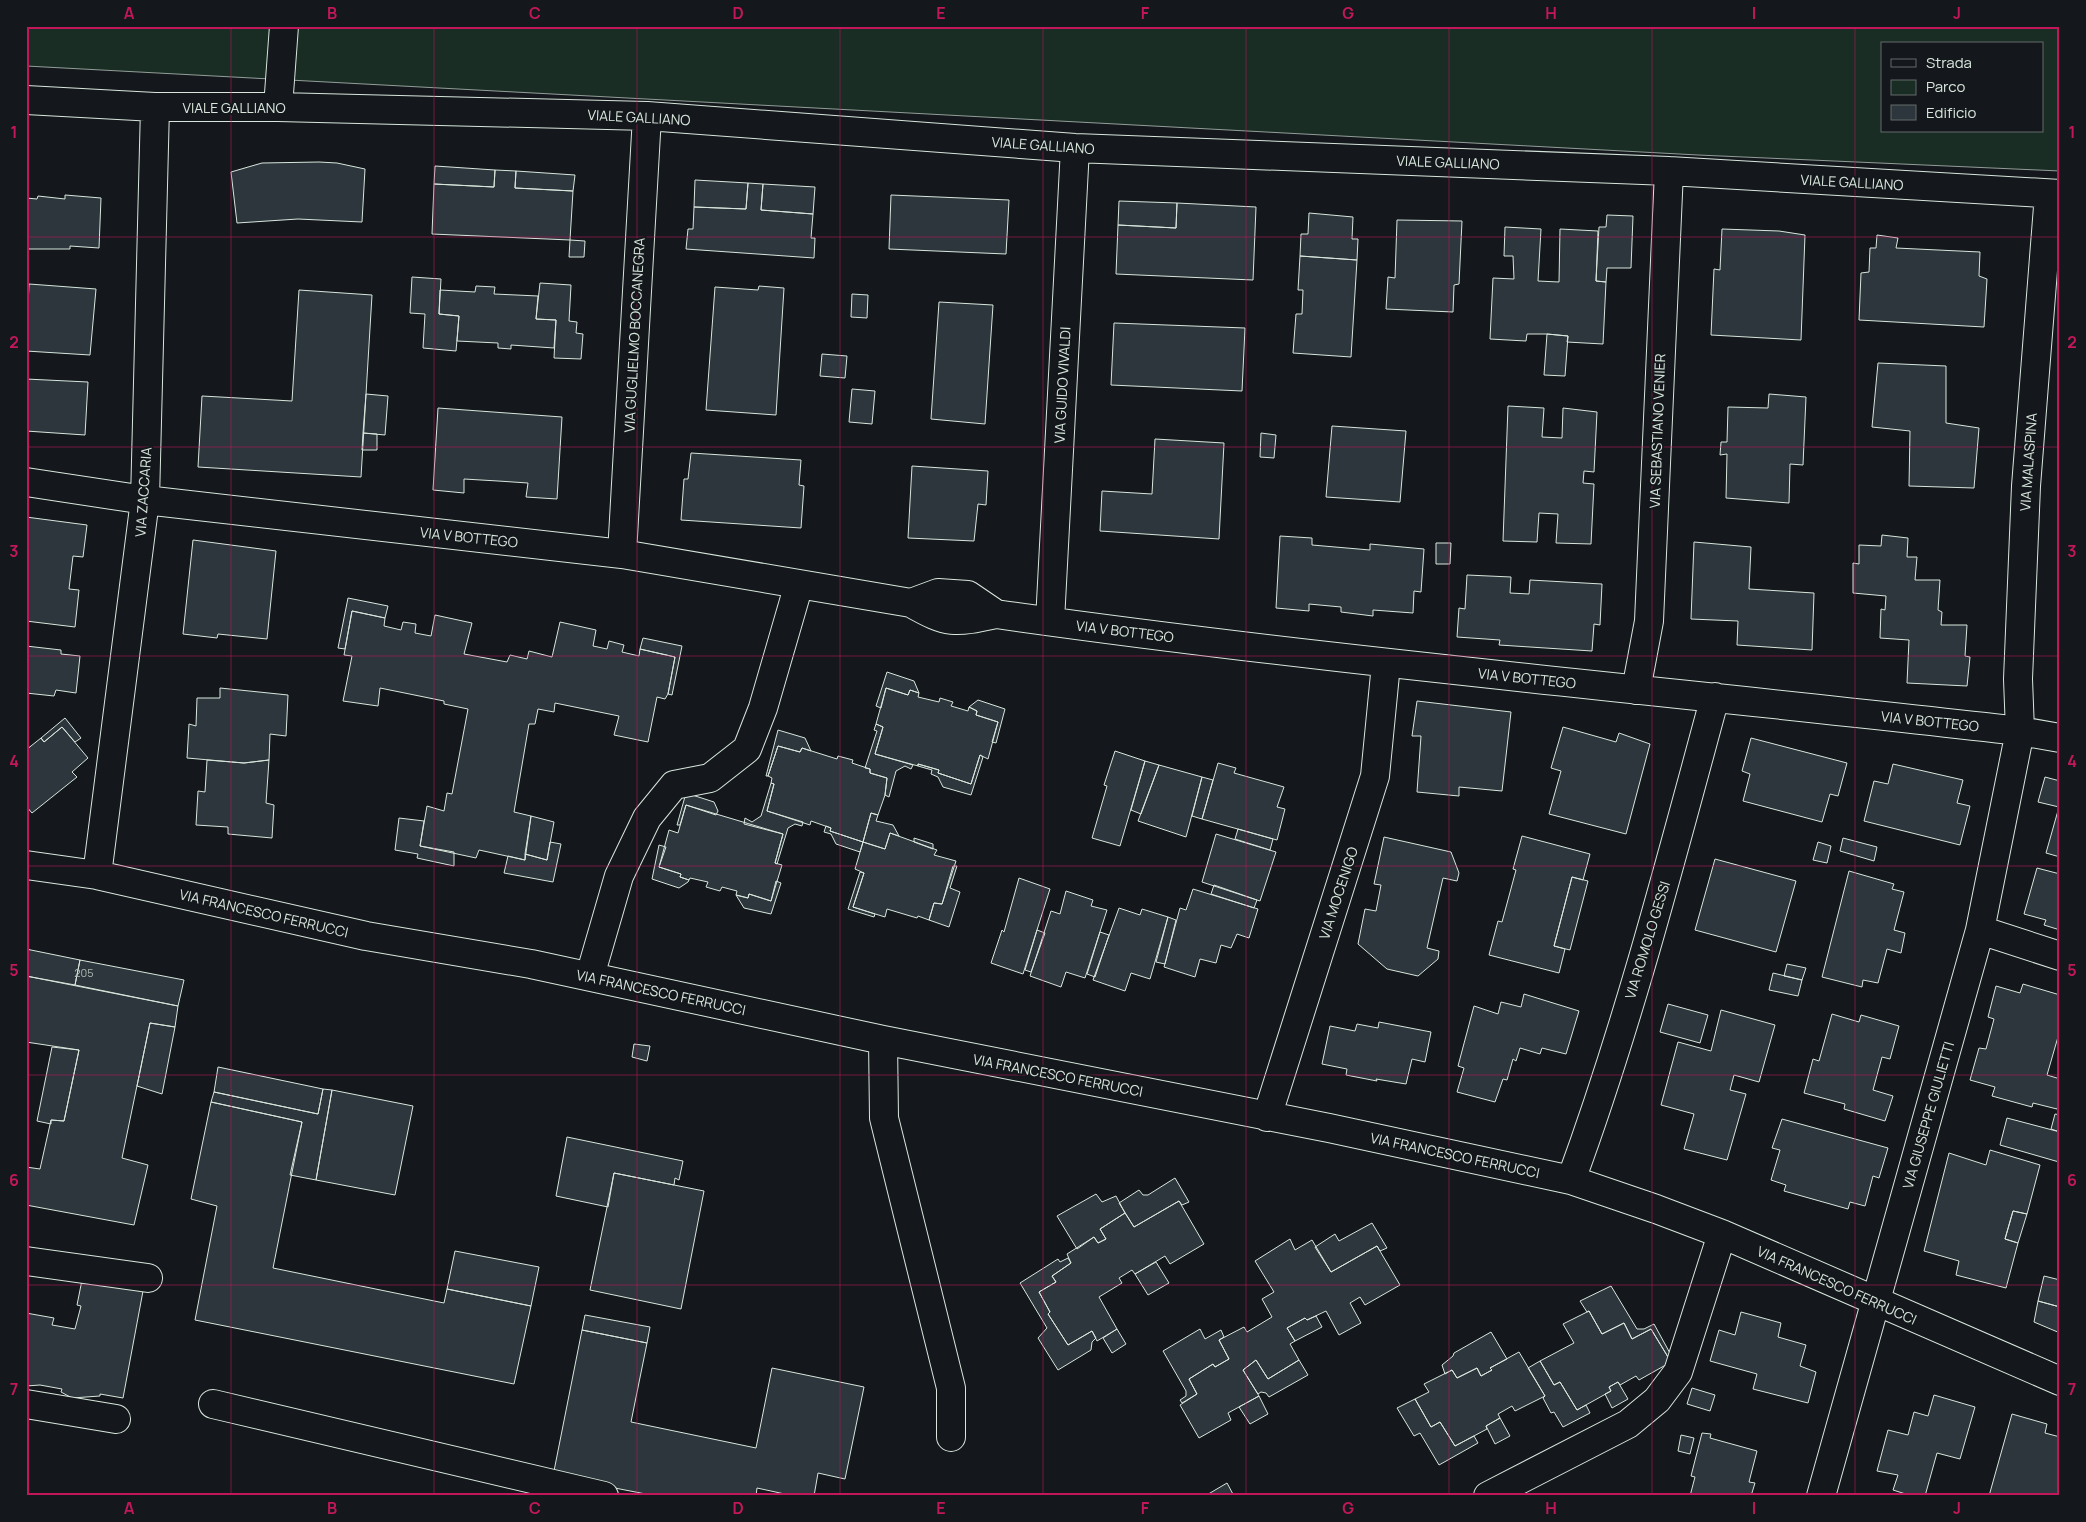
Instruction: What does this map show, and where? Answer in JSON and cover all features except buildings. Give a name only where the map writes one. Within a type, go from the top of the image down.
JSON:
[{"type":"street","points":[[278,107],[284,26]]},
{"type":"street","name":"VIALE GALLIANO","points":[[26,100],[155,107],[278,107],[647,116],[1075,148],[1669,171],[2054,194]]},
{"type":"street","name":"VIA ZACCARIA","points":[[97,875],[145,500],[155,107]]},
{"type":"street","name":"VIA GUGLIELMO BOCCANEGRA","points":[[622,554],[647,116]]},
{"type":"street","name":"VIA GUIDO VIVALDI","points":[[1050,622],[1075,148]]},
{"type":"street","name":"VIA SEBASTIANO VENIER","points":[[1636,690],[1650,621],[1669,171]]},
{"type":"street","name":"VIA MALASPINA","points":[[2020,731],[2018,679],[2026,486],[2054,194]]},
{"type":"street","name":"VIA V BOTTEGO","points":[[26,482],[145,500],[622,554],[911,603],[936,617],[961,622],[996,614],[1386,664],[1636,690],[1715,696],[2020,731],[2060,738]]},
{"type":"street","points":[[590,976],[619,876],[647,818],[674,785],[710,778],[747,749],[763,708],[799,584]]},
{"type":"street","name":"VIA MOCENIGO","points":[[1267,1117],[1375,776],[1386,664]]},
{"type":"street","name":"VIA ROMOLO GESSI","points":[[1571,1180],[1593,1120],[1663,889],[1715,696]]},
{"type":"street","name":"VIA GIUSEPPE GIULIETTI","points":[[1821,1496],[1980,930],[2020,731]]},
{"type":"street","name":"VIA FRANCESCO FERRUCCI","points":[[26,864],[97,875],[366,936],[531,964],[883,1040],[1329,1128],[1571,1180],[1656,1208],[1722,1234],[2060,1381]]},
{"type":"street","points":[[1980,930],[2060,956]]},
{"type":"street","points":[[883,1040],[884,1118],[951,1388],[951,1437]]},
{"type":"street","points":[[1488,1496],[1628,1424],[1656,1400],[1678,1372],[1722,1234]]},
{"type":"street","points":[[26,1261],[148,1278]]},
{"type":"street","points":[[26,1404],[116,1420]]},
{"type":"street","points":[[213,1404],[604,1496]]},
{"type":"green space","points":[[26,26],[2060,26],[2060,171],[1698,155],[26,66]]}]
